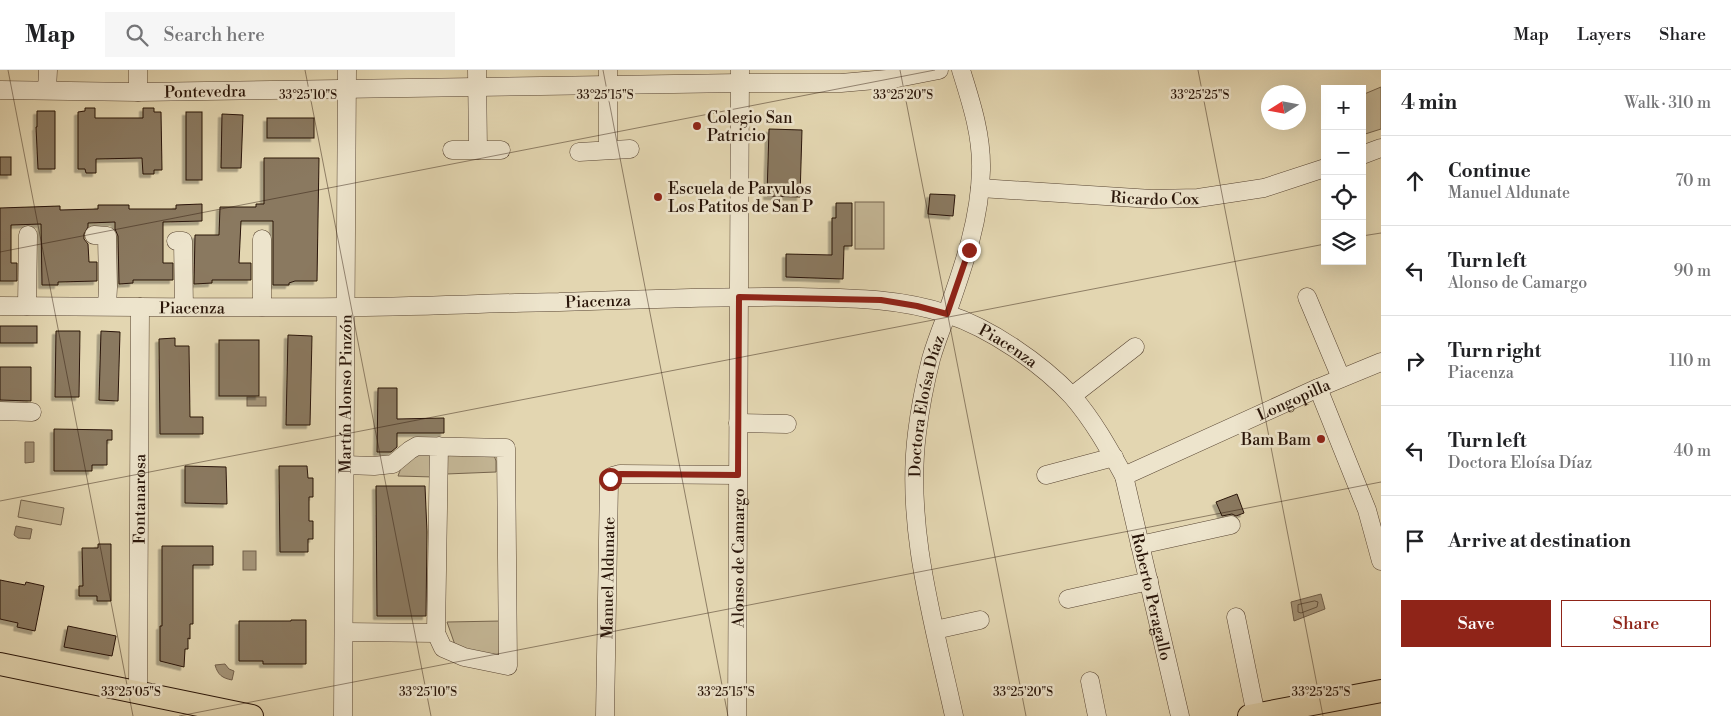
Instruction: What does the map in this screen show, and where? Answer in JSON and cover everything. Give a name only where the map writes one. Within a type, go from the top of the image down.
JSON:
[{"type":"main road","points":[[0,664],[252,716]]},
{"type":"main road","points":[[1253,715],[1381,691]]},
{"type":"street","points":[[47,90],[48,70]]},
{"type":"street","points":[[138,70],[138,92]]},
{"type":"street","name":"Martín Alonso Pinzón","points":[[343,716],[347,70]]},
{"type":"street","name":"Pontevedra","points":[[0,90],[138,92],[347,89],[477,78],[740,76],[898,78],[939,70]]},
{"type":"street","name":"Doctora Eloísa Díaz","points":[[954,716],[920,562],[914,466],[916,433],[931,357],[969,250],[978,207],[982,168],[979,140],[974,112],[961,70]]},
{"type":"street","name":"Alonso de Camargo","points":[[737,716],[740,76]]},
{"type":"street","points":[[608,77],[608,150]]},
{"type":"street","points":[[477,78],[478,150]]},
{"type":"street","points":[[579,152],[630,149]]},
{"type":"street","points":[[452,150],[501,150]]},
{"type":"street","name":"Ricardo Cox","points":[[980,188],[1152,199],[1198,198],[1264,188],[1321,169]]},
{"type":"street","points":[[27,306],[28,235]]},
{"type":"street","points":[[94,235],[107,236],[107,306]]},
{"type":"street","points":[[262,239],[262,307]]},
{"type":"street","points":[[176,241],[183,241],[184,307]]},
{"type":"street","name":"Piacenza","points":[[0,306],[346,307],[739,297],[881,300],[917,306],[947,314],[1014,347],[1072,396],[1094,425],[1124,476]]},
{"type":"street","points":[[1307,297],[1341,378]]},
{"type":"street","name":"Fontanarosa","points":[[138,693],[140,307]]},
{"type":"street","points":[[1072,396],[1136,347]]},
{"type":"street","name":"Longopilla","points":[[1124,476],[1318,388],[1381,362]]},
{"type":"street","points":[[1318,388],[1367,510],[1381,562]]},
{"type":"street","points":[[0,422],[0,411],[32,412]]},
{"type":"street","points":[[738,423],[787,424]]},
{"type":"street","points":[[345,465],[374,466],[393,464],[418,446],[439,446],[506,448],[508,666],[464,657],[443,648],[436,633],[439,446]]},
{"type":"street","points":[[1046,475],[1114,457]]},
{"type":"street","name":"Manuel Aldunate","points":[[605,716],[609,482],[613,476],[620,474],[738,475]]},
{"type":"street","name":"Roberto Peragallo","points":[[1124,476],[1180,716]]},
{"type":"street","points":[[1140,545],[1231,525]]},
{"type":"street","points":[[1068,599],[1149,581]]},
{"type":"street","points":[[1236,617],[1253,715]]},
{"type":"street","points":[[935,630],[980,620]]},
{"type":"street","points":[[344,632],[436,633]]},
{"type":"street","points":[[1090,680],[1097,716]]},
{"type":"shaded area","points":[[1381,87],[1381,129],[1366,134],[1366,130],[1366,93]]},
{"type":"shaded area","points":[[855,202],[884,202],[884,249],[855,249]]},
{"type":"shaded area","points":[[434,451],[434,477],[398,476],[404,462],[410,455]]},
{"type":"shaded area","points":[[493,452],[496,461],[496,472],[446,474],[445,454]]},
{"type":"shaded area","points":[[21,500],[64,508],[61,525],[18,517]]},
{"type":"shaded area","points":[[501,621],[499,658],[466,653],[455,645],[447,622]]},
{"type":"water","points":[[247,397],[266,397],[266,406],[247,406]]},
{"type":"water","points":[[25,442],[34,442],[34,462],[25,463]]},
{"type":"water","points":[[16,526],[32,529],[30,539],[18,538],[14,535]]},
{"type":"water","points":[[243,551],[256,551],[256,570],[243,570]]},
{"type":"water","points":[[1321,594],[1325,609],[1294,621],[1291,602]]},
{"type":"water","points":[[225,664],[234,671],[232,680],[221,676],[215,665]]},
{"type":"building","points":[[85,108],[95,108],[95,118],[143,118],[143,108],[154,108],[154,112],[161,112],[162,170],[154,170],[154,174],[143,174],[142,158],[96,159],[96,173],[86,173],[85,169],[78,169],[78,112],[85,111]]},
{"type":"building","points":[[37,111],[55,111],[55,169],[38,169]]},
{"type":"building","points":[[186,112],[202,112],[202,180],[186,180]]},
{"type":"building","points":[[222,114],[243,115],[241,168],[221,168]]},
{"type":"building","points":[[267,118],[314,118],[314,138],[267,138]]},
{"type":"building","points":[[769,129],[802,130],[800,197],[767,196]]},
{"type":"building","points":[[0,157],[11,157],[11,175],[0,175]]},
{"type":"building","points":[[264,158],[319,158],[317,281],[295,281],[289,283],[289,285],[273,285],[273,221],[241,221],[239,263],[251,263],[251,280],[212,280],[212,283],[194,284],[195,235],[219,235],[220,207],[256,207],[256,204],[264,204]]},
{"type":"building","points":[[930,194],[955,195],[953,216],[928,214]]},
{"type":"building","points":[[836,203],[852,203],[852,246],[844,246],[843,279],[786,277],[786,254],[832,255],[832,218],[836,218]]},
{"type":"building","points":[[202,204],[202,221],[163,222],[163,263],[173,263],[173,280],[133,280],[133,283],[119,284],[118,236],[115,222],[88,223],[84,234],[84,239],[88,244],[89,262],[97,262],[97,281],[58,282],[58,285],[42,285],[41,224],[11,225],[11,263],[17,263],[17,281],[0,281],[0,208],[60,206],[60,210],[98,209],[98,205],[129,205],[129,209],[176,209],[176,205]]},
{"type":"building","points":[[0,326],[37,326],[37,343],[0,343]]},
{"type":"building","points":[[56,331],[80,331],[79,397],[55,397]]},
{"type":"building","points":[[101,331],[120,332],[118,401],[99,400]]},
{"type":"building","points":[[288,335],[312,336],[310,425],[286,425]]},
{"type":"building","points":[[175,338],[175,346],[189,346],[190,417],[203,417],[203,434],[160,434],[159,339]]},
{"type":"building","points":[[219,340],[259,340],[259,396],[219,396]]},
{"type":"building","points":[[0,367],[31,367],[31,401],[0,400]]},
{"type":"building","points":[[378,388],[397,388],[397,419],[444,418],[444,433],[397,433],[397,447],[391,452],[377,452]]},
{"type":"building","points":[[54,429],[112,430],[112,440],[107,440],[107,465],[92,465],[92,471],[54,471]]},
{"type":"building","points":[[185,466],[226,467],[227,504],[185,503]]},
{"type":"building","points":[[279,466],[307,466],[308,478],[313,478],[313,497],[309,497],[309,521],[313,521],[313,539],[308,539],[308,552],[280,552]]},
{"type":"building","points":[[376,486],[425,486],[427,532],[426,616],[377,616]]},
{"type":"building","points":[[1237,494],[1244,513],[1236,516],[1232,514],[1222,516],[1216,502]]},
{"type":"building","points":[[98,544],[111,544],[111,601],[97,601],[97,596],[79,596],[79,586],[83,586],[82,548],[98,548]]},
{"type":"building","points":[[162,546],[213,546],[213,565],[193,565],[193,624],[190,624],[190,639],[188,638],[188,649],[185,649],[184,667],[160,661]]},
{"type":"building","points":[[0,580],[25,585],[26,582],[44,586],[35,631],[17,627],[18,623],[0,619]]},
{"type":"building","points":[[306,620],[306,664],[263,664],[263,661],[239,661],[239,621]]},
{"type":"building","points":[[68,626],[116,636],[112,656],[64,647]]},
{"type":"place","name":"Colegio San Patricio","points":[[697,126]]},
{"type":"place","name":"Escuela de Parvulos Los Patitos de San P","points":[[658,197]]},
{"type":"place","name":"Bam Bam","points":[[1321,439]]},
{"type":"route","points":[[610,479],[620,474],[738,475],[739,297],[881,300],[917,306],[947,314],[969,250]]}]
